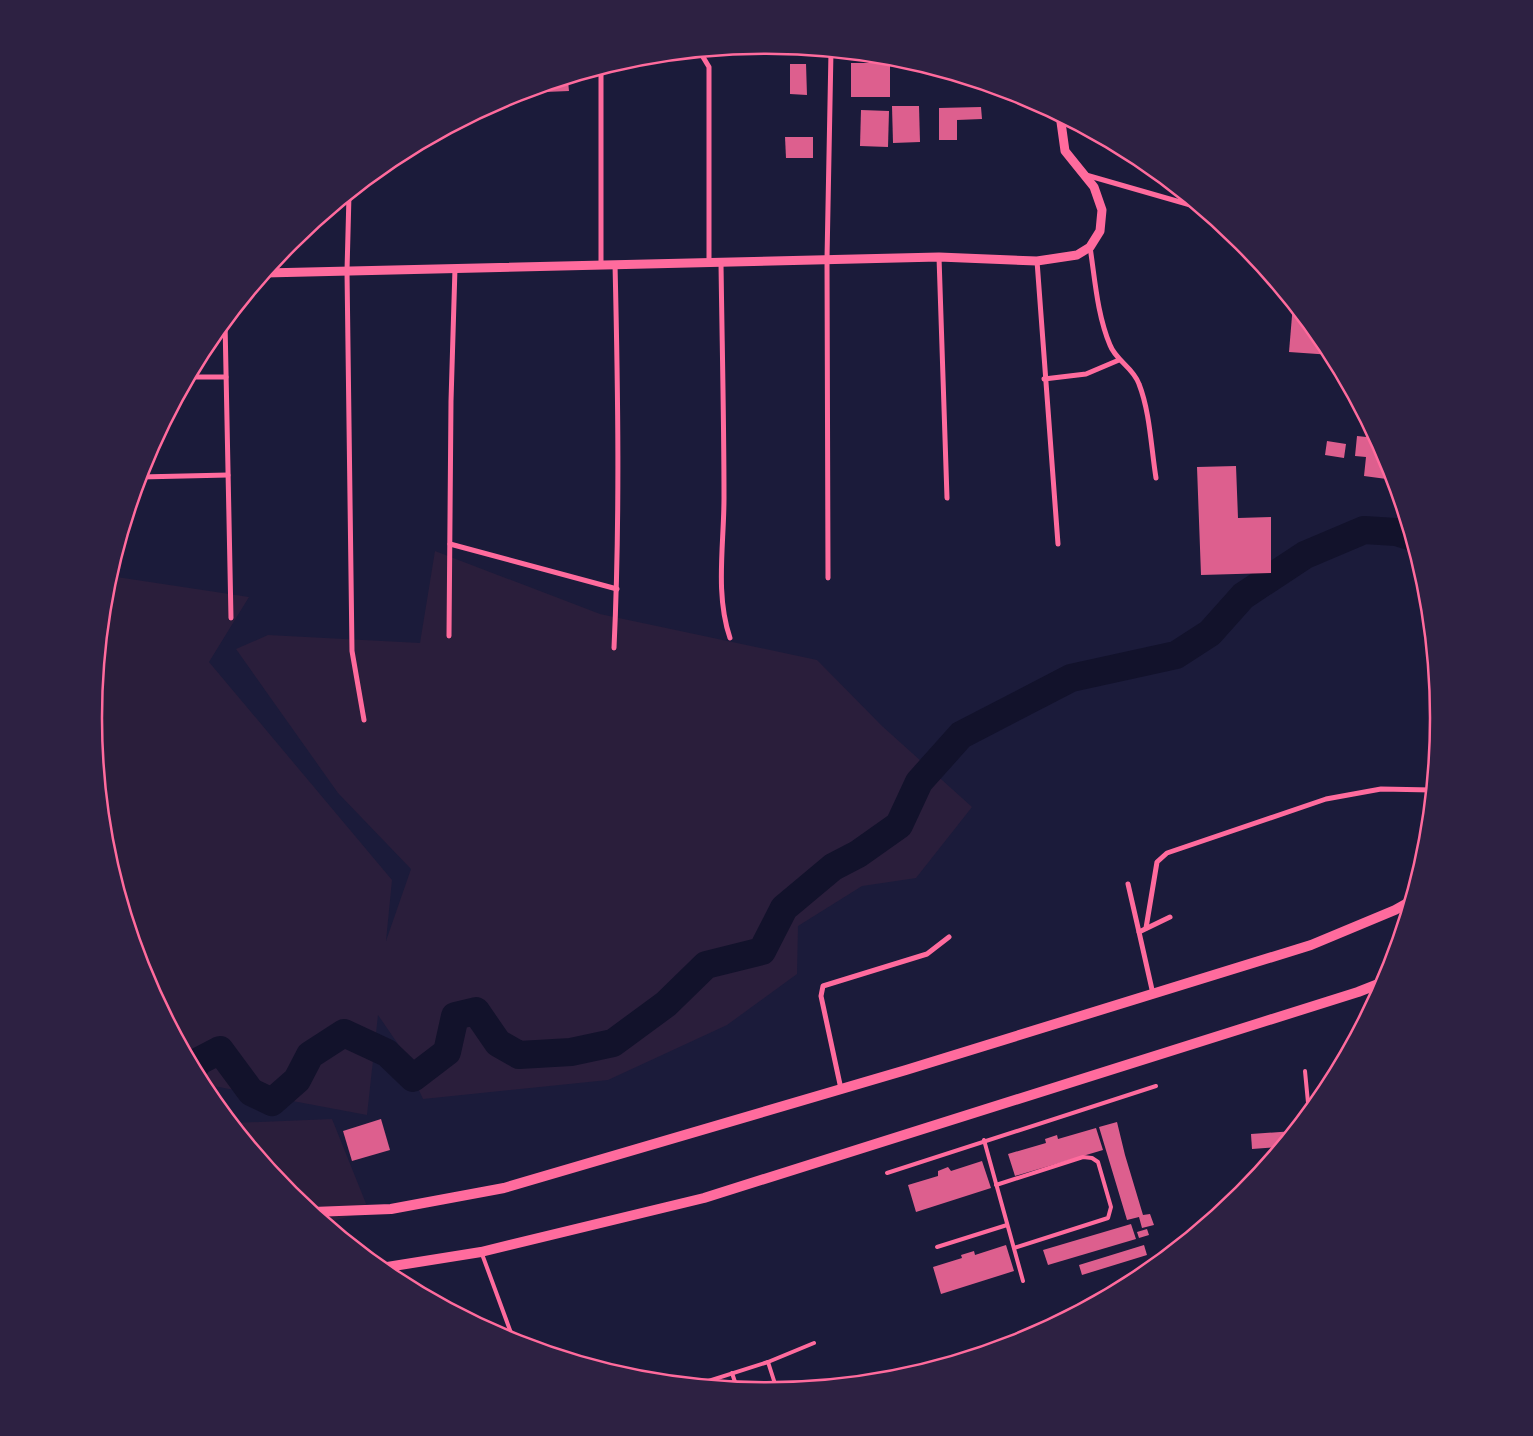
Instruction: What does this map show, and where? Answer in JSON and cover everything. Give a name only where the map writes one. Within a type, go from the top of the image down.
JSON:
[{"type":"main road","points":[[323,1212],[391,1209],[504,1188],[841,1089],[1312,945],[1403,905]]},
{"type":"main road","points":[[392,1266],[481,1252],[704,1198],[1374,986]]},
{"type":"street","points":[[703,57],[708,67],[709,262]]},
{"type":"street","points":[[828,578],[827,259],[831,57]]},
{"type":"street","points":[[601,75],[601,265]]},
{"type":"street","points":[[274,273],[940,256],[1037,261],[1077,255],[1090,247],[1100,231],[1102,210],[1094,187],[1086,174],[1071,161],[1065,151],[1061,122]]},
{"type":"street","points":[[1086,174],[1186,203]]},
{"type":"street","points":[[349,202],[347,271],[352,652],[364,720]]},
{"type":"street","points":[[1090,247],[1101,317],[1110,346],[1119,360],[1131,369],[1142,394],[1156,478]]},
{"type":"street","points":[[940,256],[947,498]]},
{"type":"street","points":[[1037,261],[1044,379],[1058,544]]},
{"type":"street","points":[[721,262],[724,500],[721,566],[724,620],[730,638]]},
{"type":"street","points":[[614,264],[618,405],[617,589],[614,648]]},
{"type":"street","points":[[449,636],[454,268]]},
{"type":"street","points":[[225,334],[231,618]]},
{"type":"street","points":[[1044,379],[1086,374],[1119,360]]},
{"type":"street","points":[[197,377],[226,377]]},
{"type":"street","points":[[148,477],[228,475]]},
{"type":"street","points":[[450,544],[617,589]]},
{"type":"street","points":[[1146,928],[1154,873],[1157,862],[1166,853],[1326,799],[1381,790],[1426,790]]},
{"type":"street","points":[[1128,884],[1152,994]]},
{"type":"street","points":[[1139,932],[1170,916]]},
{"type":"street","points":[[841,1089],[821,996],[823,986],[927,954],[949,937]]},
{"type":"lane","points":[[1305,1071],[1308,1102]]},
{"type":"lane","points":[[887,1173],[984,1140],[1156,1086]]},
{"type":"lane","points":[[984,1140],[1023,1282]]},
{"type":"lane","points":[[996,1185],[1083,1157],[1092,1158],[1098,1162],[1111,1207],[1108,1218],[1014,1248]]},
{"type":"lane","points":[[937,1247],[1007,1225]]},
{"type":"lane","points":[[481,1252],[510,1331]]},
{"type":"lane","points":[[711,1380],[768,1362],[814,1343]]},
{"type":"lane","points":[[768,1362],[774,1382]]},
{"type":"lane","points":[[732,1373],[735,1381]]},
{"type":"shaded area","points":[[435,551],[600,614],[817,660],[882,726],[972,807],[916,878],[862,886],[798,926],[797,974],[727,1025],[608,1080],[423,1099],[398,1044],[378,1015],[367,1115],[213,1086],[191,1050],[153,972],[125,890],[115,848],[108,805],[102,718],[108,631],[118,577],[249,597],[209,662],[392,880],[386,941],[411,869],[338,793],[236,649],[268,635],[420,643]]},
{"type":"shaded area","points":[[332,1119],[369,1211],[334,1221],[297,1188],[267,1156],[241,1123]]},
{"type":"building","points":[[851,63],[874,63],[890,66],[890,97],[851,97]]},
{"type":"building","points":[[790,64],[806,64],[807,95],[790,94]]},
{"type":"building","points":[[568,84],[569,91],[545,92],[553,89]]},
{"type":"building","points":[[892,106],[919,106],[920,142],[893,143]]},
{"type":"building","points":[[981,107],[982,119],[957,120],[957,140],[939,140],[939,108]]},
{"type":"building","points":[[861,110],[889,111],[888,147],[860,146]]},
{"type":"building","points":[[785,137],[813,137],[813,158],[786,158]]},
{"type":"building","points":[[1292,313],[1322,354],[1289,352]]},
{"type":"building","points":[[1357,436],[1368,437],[1386,479],[1364,476],[1366,457],[1355,456]]},
{"type":"building","points":[[1327,441],[1346,444],[1344,458],[1325,455]]},
{"type":"building","points":[[1236,466],[1238,518],[1271,517],[1271,573],[1201,575],[1197,467]]},
{"type":"building","points":[[381,1119],[390,1150],[352,1161],[343,1131]]},
{"type":"building","points":[[1117,1122],[1143,1215],[1150,1214],[1154,1225],[1142,1228],[1139,1217],[1127,1220],[1099,1127]]},
{"type":"building","points":[[1096,1128],[1103,1150],[1015,1176],[1008,1154],[1046,1143],[1045,1139],[1057,1135],[1058,1139]]},
{"type":"building","points":[[1285,1132],[1273,1148],[1252,1149],[1251,1134]]},
{"type":"building","points":[[982,1161],[991,1188],[916,1212],[908,1185],[938,1176],[938,1171],[948,1167],[951,1171]]},
{"type":"building","points":[[1131,1224],[1136,1239],[1048,1265],[1043,1250]]},
{"type":"building","points":[[1147,1229],[1149,1235],[1139,1238],[1137,1232]]},
{"type":"building","points":[[1006,1245],[1014,1271],[941,1294],[933,1267],[962,1258],[961,1255],[974,1251],[975,1255]]},
{"type":"building","points":[[1144,1245],[1147,1255],[1082,1275],[1079,1265]]},
{"type":"waterway","points":[[198,1062],[220,1050],[251,1092],[272,1102],[297,1080],[310,1055],[344,1033],[387,1053],[413,1078],[447,1052],[455,1016],[476,1011],[498,1043],[519,1055],[571,1052],[613,1043],[666,1004],[706,965],[762,951],[784,908],[833,867],[858,854],[899,825],[919,782],[961,735],[1071,678],[1176,655],[1210,633],[1243,596],[1305,555],[1364,530],[1396,532],[1404,535]]}]
